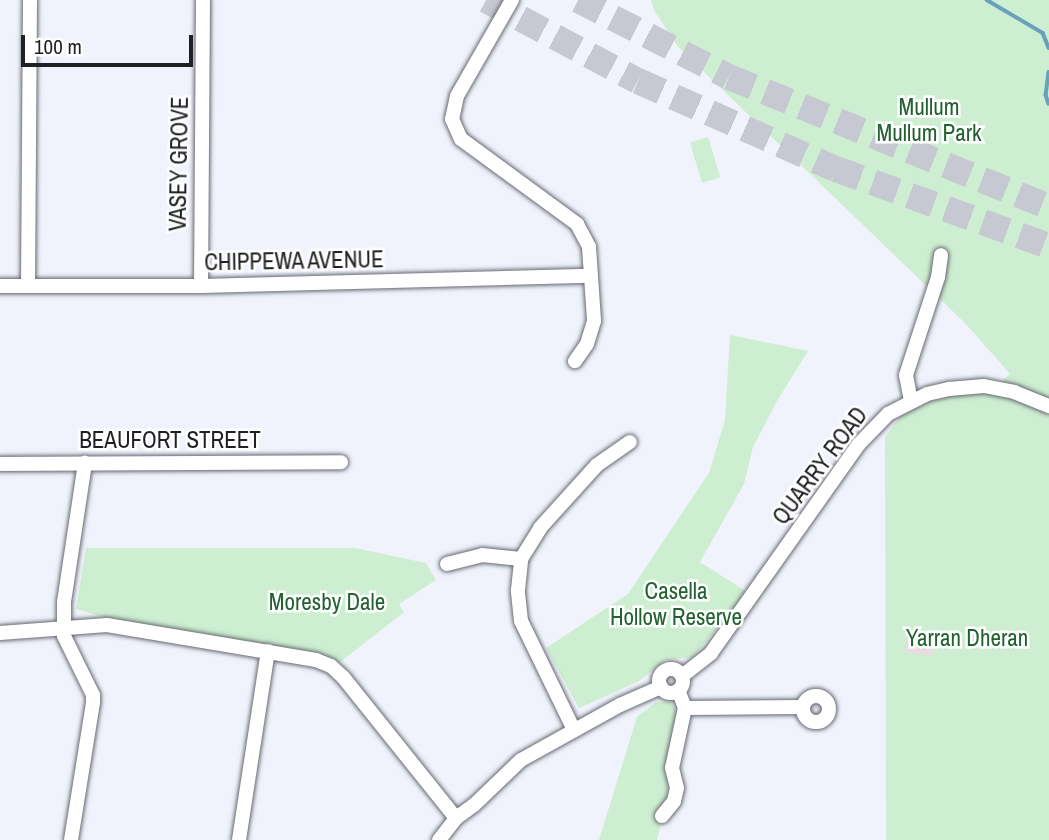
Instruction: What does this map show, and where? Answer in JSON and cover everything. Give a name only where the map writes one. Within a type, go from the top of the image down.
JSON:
[{"type":"street","points":[[28,286],[30,0]]},
{"type":"street","name":"VASEY GROVE","points":[[201,286],[203,0]]},
{"type":"street","points":[[512,0],[457,96],[452,119],[461,139],[577,225],[589,247],[594,320],[587,344],[575,361]]},
{"type":"street","points":[[912,401],[906,375],[938,277],[942,255]]},
{"type":"street","name":"CHIPPEWA AVENUE","points":[[0,286],[201,286],[590,276]]},
{"type":"street","name":"QUARRY ROAD","points":[[439,840],[456,818],[474,805],[521,760],[661,687],[661,676],[666,671],[673,669],[680,683],[711,653],[859,444],[879,421],[912,401],[949,389],[984,386],[1014,391],[1049,406]]},
{"type":"street","points":[[574,730],[521,621],[518,590],[521,559],[540,528],[597,466],[631,442]]},
{"type":"street","name":"BEAUFORT STREET","points":[[0,464],[341,462]]},
{"type":"street","points":[[71,840],[93,695],[67,646],[64,602],[85,463]]},
{"type":"street","points":[[447,564],[482,555],[521,559]]},
{"type":"street","points":[[0,633],[107,625],[268,651],[316,660],[331,666],[343,677],[456,818]]},
{"type":"street","points":[[239,840],[268,651]]},
{"type":"street","points":[[661,687],[667,692],[680,683],[685,708],[672,768],[677,788],[674,800],[662,816]]},
{"type":"street","points":[[685,708],[803,707]]},
{"type":"green space","points":[[651,0],[1049,0],[1049,840],[886,840],[885,437],[904,411],[953,394],[989,393],[1010,374],[965,323],[678,47],[654,10]]},
{"type":"green space","points":[[708,137],[720,177],[702,183],[690,143]]},
{"type":"green space","name":"Casella Hollow Reserve","points":[[730,335],[808,351],[753,447],[744,484],[700,562],[747,592],[693,657],[665,660],[639,681],[579,708],[546,648],[628,594],[709,473],[725,420]]},
{"type":"green space","name":"Moresby Dale","points":[[86,548],[355,548],[426,563],[436,580],[399,604],[404,612],[339,663],[329,657],[117,621],[76,609]]},
{"type":"green space","points":[[656,702],[671,702],[677,715],[669,751],[667,798],[657,840],[599,840],[637,717]]},
{"type":"building","points":[[907,632],[935,635],[933,656],[905,653]]},
{"type":"waterway","points":[[987,0],[1043,33],[1049,48]]},
{"type":"waterway","points":[[1049,72],[1046,95],[1049,104]]},
{"type":"tunnel","points":[[486,0],[638,81],[836,169],[1049,246]]},
{"type":"tunnel","points":[[578,0],[729,77],[1049,207]]},
{"type":"park label","name":"Mullum Mullum Park","points":[[929,120]]},
{"type":"park label","name":"Yarran Dheran","points":[[967,638]]}]
